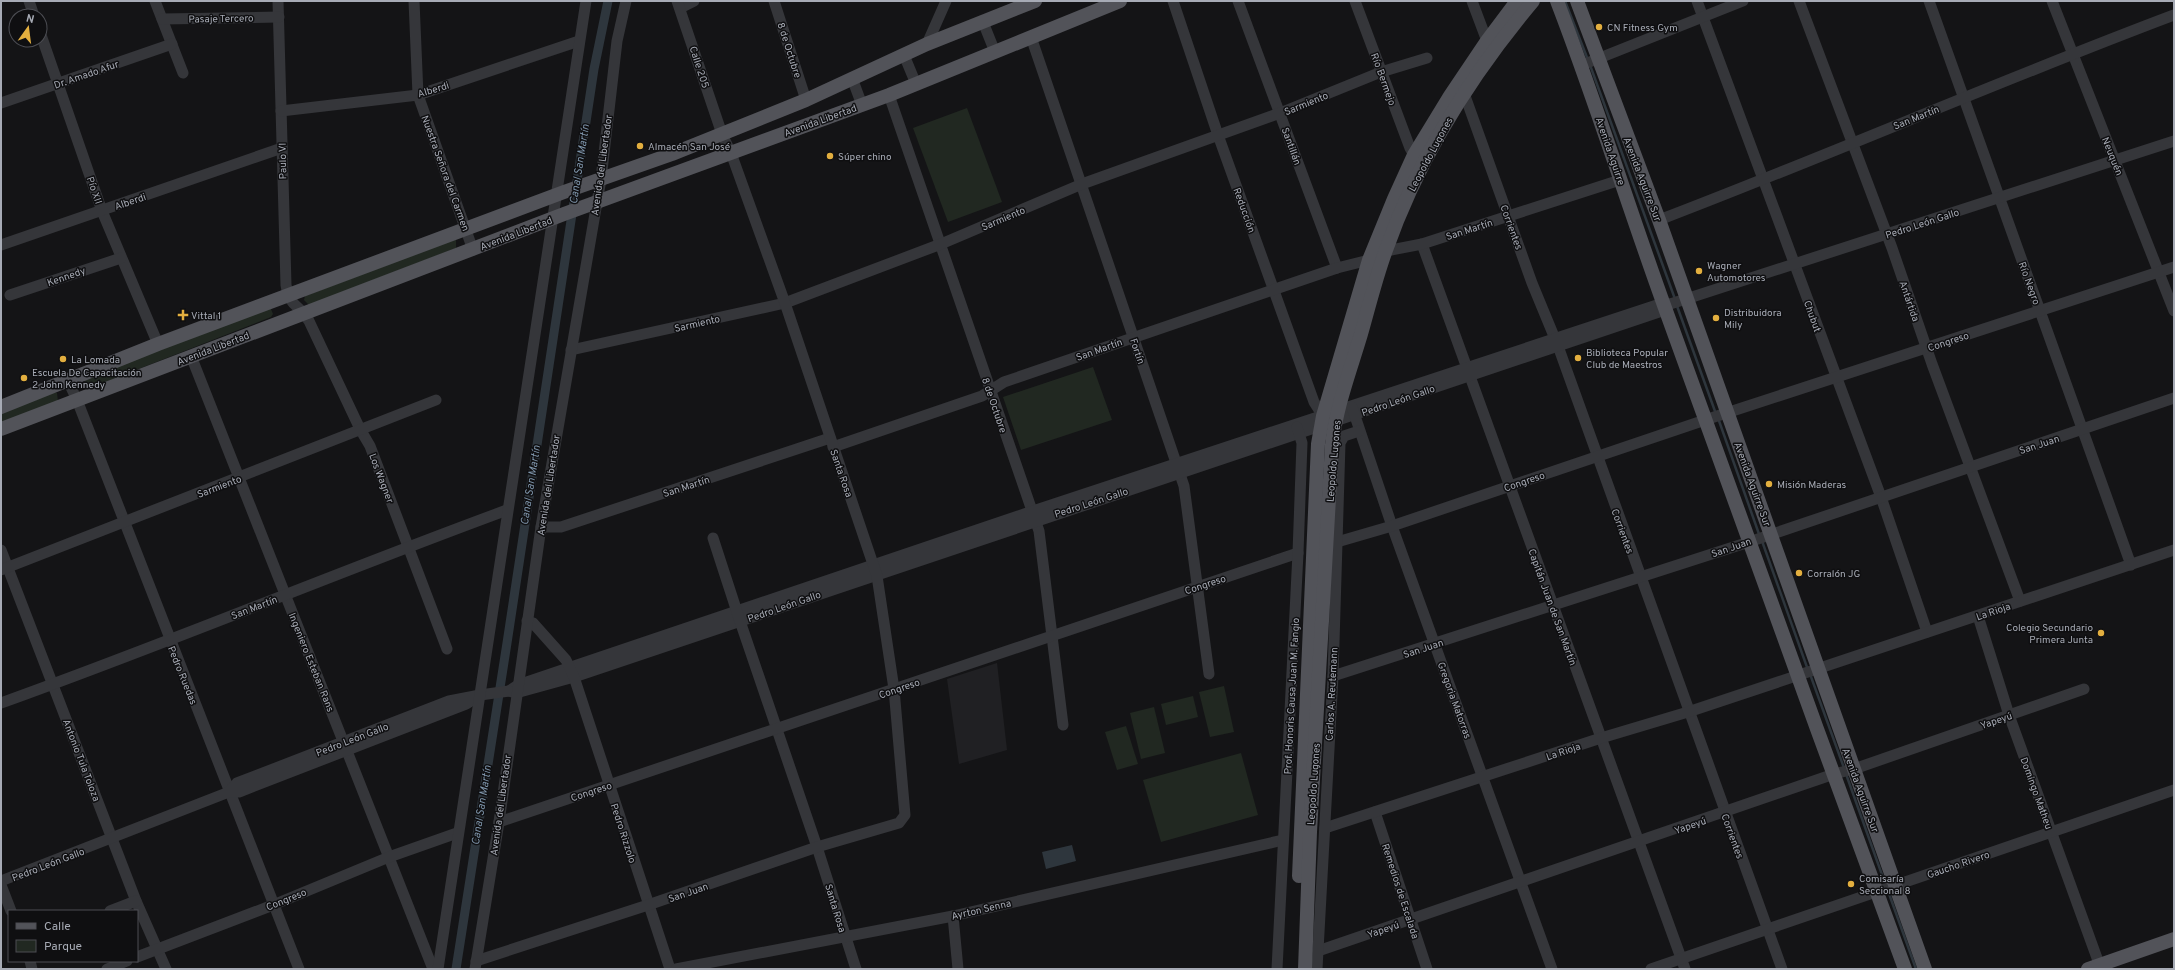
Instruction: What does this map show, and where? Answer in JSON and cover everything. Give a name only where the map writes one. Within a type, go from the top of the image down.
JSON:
[{"type":"main road","points":[[1,407],[158,344],[561,193],[672,154],[806,100],[927,44],[1035,1]]},
{"type":"main road","name":"Avenida Libertad","points":[[1,429],[559,216],[889,95],[1120,1]]},
{"type":"main road","name":"Leopoldo Lugones","points":[[1295,969],[1317,460],[1369,260],[1414,155],[1450,96],[1487,41],[1517,1]]},
{"type":"main road","name":"Leopoldo Lugones","points":[[1305,969],[1310,832],[1332,453],[1329,418],[1386,251],[1422,165],[1464,94],[1488,58],[1533,1]]},
{"type":"main road","name":"Avenida Aguirre","points":[[1556,1],[1590,63],[1620,180],[1666,306]]},
{"type":"main road","name":"Avenida Aguirre Sur","points":[[1577,1],[1590,63],[1659,220],[1685,299],[1716,416],[1886,889],[1904,969]]},
{"type":"main road","name":"Avenida Aguirre Sur","points":[[1666,306],[1716,416],[1886,889],[1925,969]]},
{"type":"main road","points":[[2096,968],[2174,939]]},
{"type":"street","points":[[156,1],[183,73]]},
{"type":"street","name":"Paulo VI","points":[[278,1],[288,296]]},
{"type":"street","name":"Nuestra Señora del Carmen","points":[[414,1],[418,95],[473,250]]},
{"type":"street","points":[[438,969],[458,833],[483,695],[507,510],[559,216],[578,41],[586,1]]},
{"type":"street","name":"Avenida del Libertador","points":[[476,965],[499,822],[515,690],[571,350],[591,204],[617,41],[626,1]]},
{"type":"street","points":[[679,4],[694,1]]},
{"type":"street","name":"8 de Octubre","points":[[774,1],[806,100]]},
{"type":"street","points":[[927,44],[946,1]]},
{"type":"street","name":"Reducción","points":[[1173,1],[1218,135],[1314,402],[1329,418]]},
{"type":"street","name":"Santillán","points":[[1238,1],[1337,268]]},
{"type":"street","name":"Río Bermejo","points":[[1355,1],[1410,148],[1414,155]]},
{"type":"street","points":[[1472,1],[1487,41]]},
{"type":"street","name":"Chubut","points":[[1697,1],[1764,180],[1793,264],[1881,497],[1927,632]]},
{"type":"street","points":[[1590,63],[1743,1]]},
{"type":"street","name":"Antártida","points":[[1799,1],[1887,234],[1927,348],[2020,601]]},
{"type":"street","name":"Río Negro","points":[[1929,1],[1965,97],[1998,198],[2084,429],[2131,564]]},
{"type":"street","name":"Neuquén","points":[[2052,1],[2160,272],[2174,311]]},
{"type":"street","name":"Calle 205","points":[[679,4],[722,134]]},
{"type":"street","name":"San Martín","points":[[1659,220],[1764,180],[2072,53],[2174,15]]},
{"type":"street","name":"Pasaje Tercero","points":[[162,19],[279,17]]},
{"type":"street","points":[[983,22],[995,52]]},
{"type":"street","name":"Fortín","points":[[1031,37],[1186,495],[1209,674]]},
{"type":"street","name":"Alberdi","points":[[281,111],[418,95],[578,41]]},
{"type":"street","name":"Dr. Amado Afur","points":[[1,103],[172,44]]},
{"type":"street","name":"Pío XII","points":[[46,48],[102,211],[158,344]]},
{"type":"street","points":[[904,55],[916,84]]},
{"type":"street","name":"Sarmiento","points":[[571,350],[785,303],[941,244],[1082,184],[1280,113],[1381,72],[1427,58]]},
{"type":"street","points":[[852,78],[862,105]]},
{"type":"street","name":"Corrientes","points":[[1464,94],[1532,283],[1556,342],[1688,712],[1782,969]]},
{"type":"street","name":"8 de Octubre","points":[[889,95],[1034,516],[1040,541],[1063,725]]},
{"type":"street","name":"Santa Rosa","points":[[722,134],[731,153],[785,303],[831,442],[876,570],[894,689],[906,809],[903,820],[899,822]]},
{"type":"street","name":"Pedro León Gallo","points":[[1,881],[113,839],[229,792],[239,792],[449,701],[515,690],[572,672],[1685,299],[2174,141]]},
{"type":"street","name":"Alberdi","points":[[1,245],[282,148]]},
{"type":"street","name":"San Martín","points":[[1386,251],[1422,244],[1620,180]]},
{"type":"street","name":"Capitán Juan de San Martín","points":[[1422,244],[1508,487],[1553,604],[1683,964]]},
{"type":"street","name":"Kennedy","points":[[10,295],[121,258]]},
{"type":"street","name":"San Martín","points":[[541,527],[561,527],[982,396],[1004,382],[1133,336],[1337,268],[1369,260]]},
{"type":"street","name":"Congreso","points":[[1337,542],[1392,526],[1716,416],[2174,267]]},
{"type":"street","points":[[288,296],[290,301],[305,313]]},
{"type":"street","name":"Los Wagner","points":[[305,313],[360,429],[370,446],[447,649]]},
{"type":"street","name":"Ingeniero Esteban Rans","points":[[191,356],[240,478],[284,595],[346,746],[433,969]]},
{"type":"street","name":"Pedro Ruedas","points":[[68,381],[78,400],[169,640],[298,969]]},
{"type":"street","name":"San Juan","points":[[1333,676],[1759,538],[2174,398]]},
{"type":"street","name":"Sarmiento","points":[[4,569],[240,478],[436,400]]},
{"type":"street","name":"Gregoria Matorras","points":[[1353,411],[1392,526],[1552,969]]},
{"type":"street","name":"Prof. Honoris Causa Juan M. Fangio","points":[[1277,969],[1298,554],[1302,443],[1298,429]]},
{"type":"street","name":"Carlos A. Reutemann","points":[[1317,969],[1333,676],[1340,443],[1344,436],[1359,430]]},
{"type":"street","name":"San Martín","points":[[1,703],[169,640],[408,546],[507,510]]},
{"type":"street","name":"Santa Rosa","points":[[713,538],[817,847],[856,969]]},
{"type":"street","name":"Antonio Tula Toloza","points":[[1,550],[4,569],[53,684],[136,901],[166,969]]},
{"type":"street","name":"La Rioja","points":[[1325,828],[1602,738],[1688,712],[2174,550]]},
{"type":"street","name":"Congreso","points":[[499,822],[777,730],[1051,634],[1298,554]]},
{"type":"street","name":"Domingo Matheu","points":[[1978,616],[2009,715],[2051,833],[2096,968]]},
{"type":"street","name":"Pedro Rizzolo","points":[[527,621],[533,623],[566,660],[572,672],[670,969]]},
{"type":"street","name":"Yapeyú","points":[[1318,952],[2084,689]]},
{"type":"street","name":"Gaucho Rivero","points":[[1651,969],[1683,964],[1768,930],[2174,790]]},
{"type":"street","name":"Remedios de Escalada","points":[[1375,812],[1427,969]]},
{"type":"street","name":"San Juan","points":[[476,965],[817,847],[899,822]]},
{"type":"street","name":"Congreso","points":[[138,957],[273,905],[389,858],[458,833]]},
{"type":"street","name":"Ayrton Senna","points":[[676,969],[846,938],[952,916],[1283,840]]},
{"type":"street","points":[[1,885],[11,910]]},
{"type":"street","points":[[113,910],[136,901]]},
{"type":"street","points":[[952,916],[958,969]]},
{"type":"street","points":[[106,969],[124,962]]},
{"type":"shaded area","points":[[997,663],[1007,750],[959,764],[947,679]]},
{"type":"shaded area","points":[[1072,845],[1076,861],[1046,869],[1042,852]]},
{"type":"green space","points":[[967,108],[1002,202],[948,222],[913,128]]},
{"type":"green space","points":[[456,239],[456,248],[309,305],[304,300],[305,296]]},
{"type":"green space","points":[[267,308],[271,309],[273,314],[271,317],[90,388],[84,383],[85,379]]},
{"type":"green space","points":[[1093,367],[1112,420],[1021,450],[1003,397]]},
{"type":"green space","points":[[53,392],[57,393],[58,401],[1,423],[1,412]]},
{"type":"green space","points":[[1224,686],[1234,732],[1210,737],[1199,692]]},
{"type":"green space","points":[[1193,696],[1198,717],[1166,725],[1161,704]]},
{"type":"green space","points":[[1154,707],[1165,753],[1141,759],[1130,713]]},
{"type":"green space","points":[[1126,726],[1138,764],[1117,770],[1105,732]]},
{"type":"green space","points":[[1241,753],[1258,815],[1161,842],[1143,780]]},
{"type":"waterway","name":"Canal San Martín","points":[[456,969],[594,69],[608,1]]},
{"type":"waterway","points":[[1565,1],[1588,60]]},
{"type":"waterway","points":[[1590,65],[1675,299]]},
{"type":"waterway","points":[[1677,306],[1716,414]]},
{"type":"waterway","points":[[1718,418],[1759,534]]},
{"type":"waterway","points":[[1762,541],[1808,670]]},
{"type":"waterway","points":[[1810,674],[1844,768]]},
{"type":"waterway","points":[[1846,774],[1886,886]]},
{"type":"waterway","points":[[1888,891],[1916,969]]},
{"type":"place","name":"CN Fitness Gym","points":[[1599,27]]},
{"type":"place","name":"Almacén San José","points":[[640,146]]},
{"type":"place","name":"Súper chino","points":[[830,156]]},
{"type":"place","name":"Wagner Automotores","points":[[1699,271]]},
{"type":"place","name":"Vittal 1","points":[[183,315]]},
{"type":"place","name":"Distribuidora Mily","points":[[1716,318]]},
{"type":"place","name":"Biblioteca Popular Club de Maestros","points":[[1578,358]]},
{"type":"place","name":"La Lomada","points":[[63,359]]},
{"type":"place","name":"Escuela De Capacitación 2 John Kennedy","points":[[24,378]]},
{"type":"place","name":"Misión Maderas","points":[[1769,484]]},
{"type":"place","name":"Corralón JG","points":[[1799,573]]},
{"type":"place","name":"Colegio Secundario Primera Junta","points":[[2101,633]]},
{"type":"place","name":"Comisaría Seccional 8","points":[[1851,884]]}]
